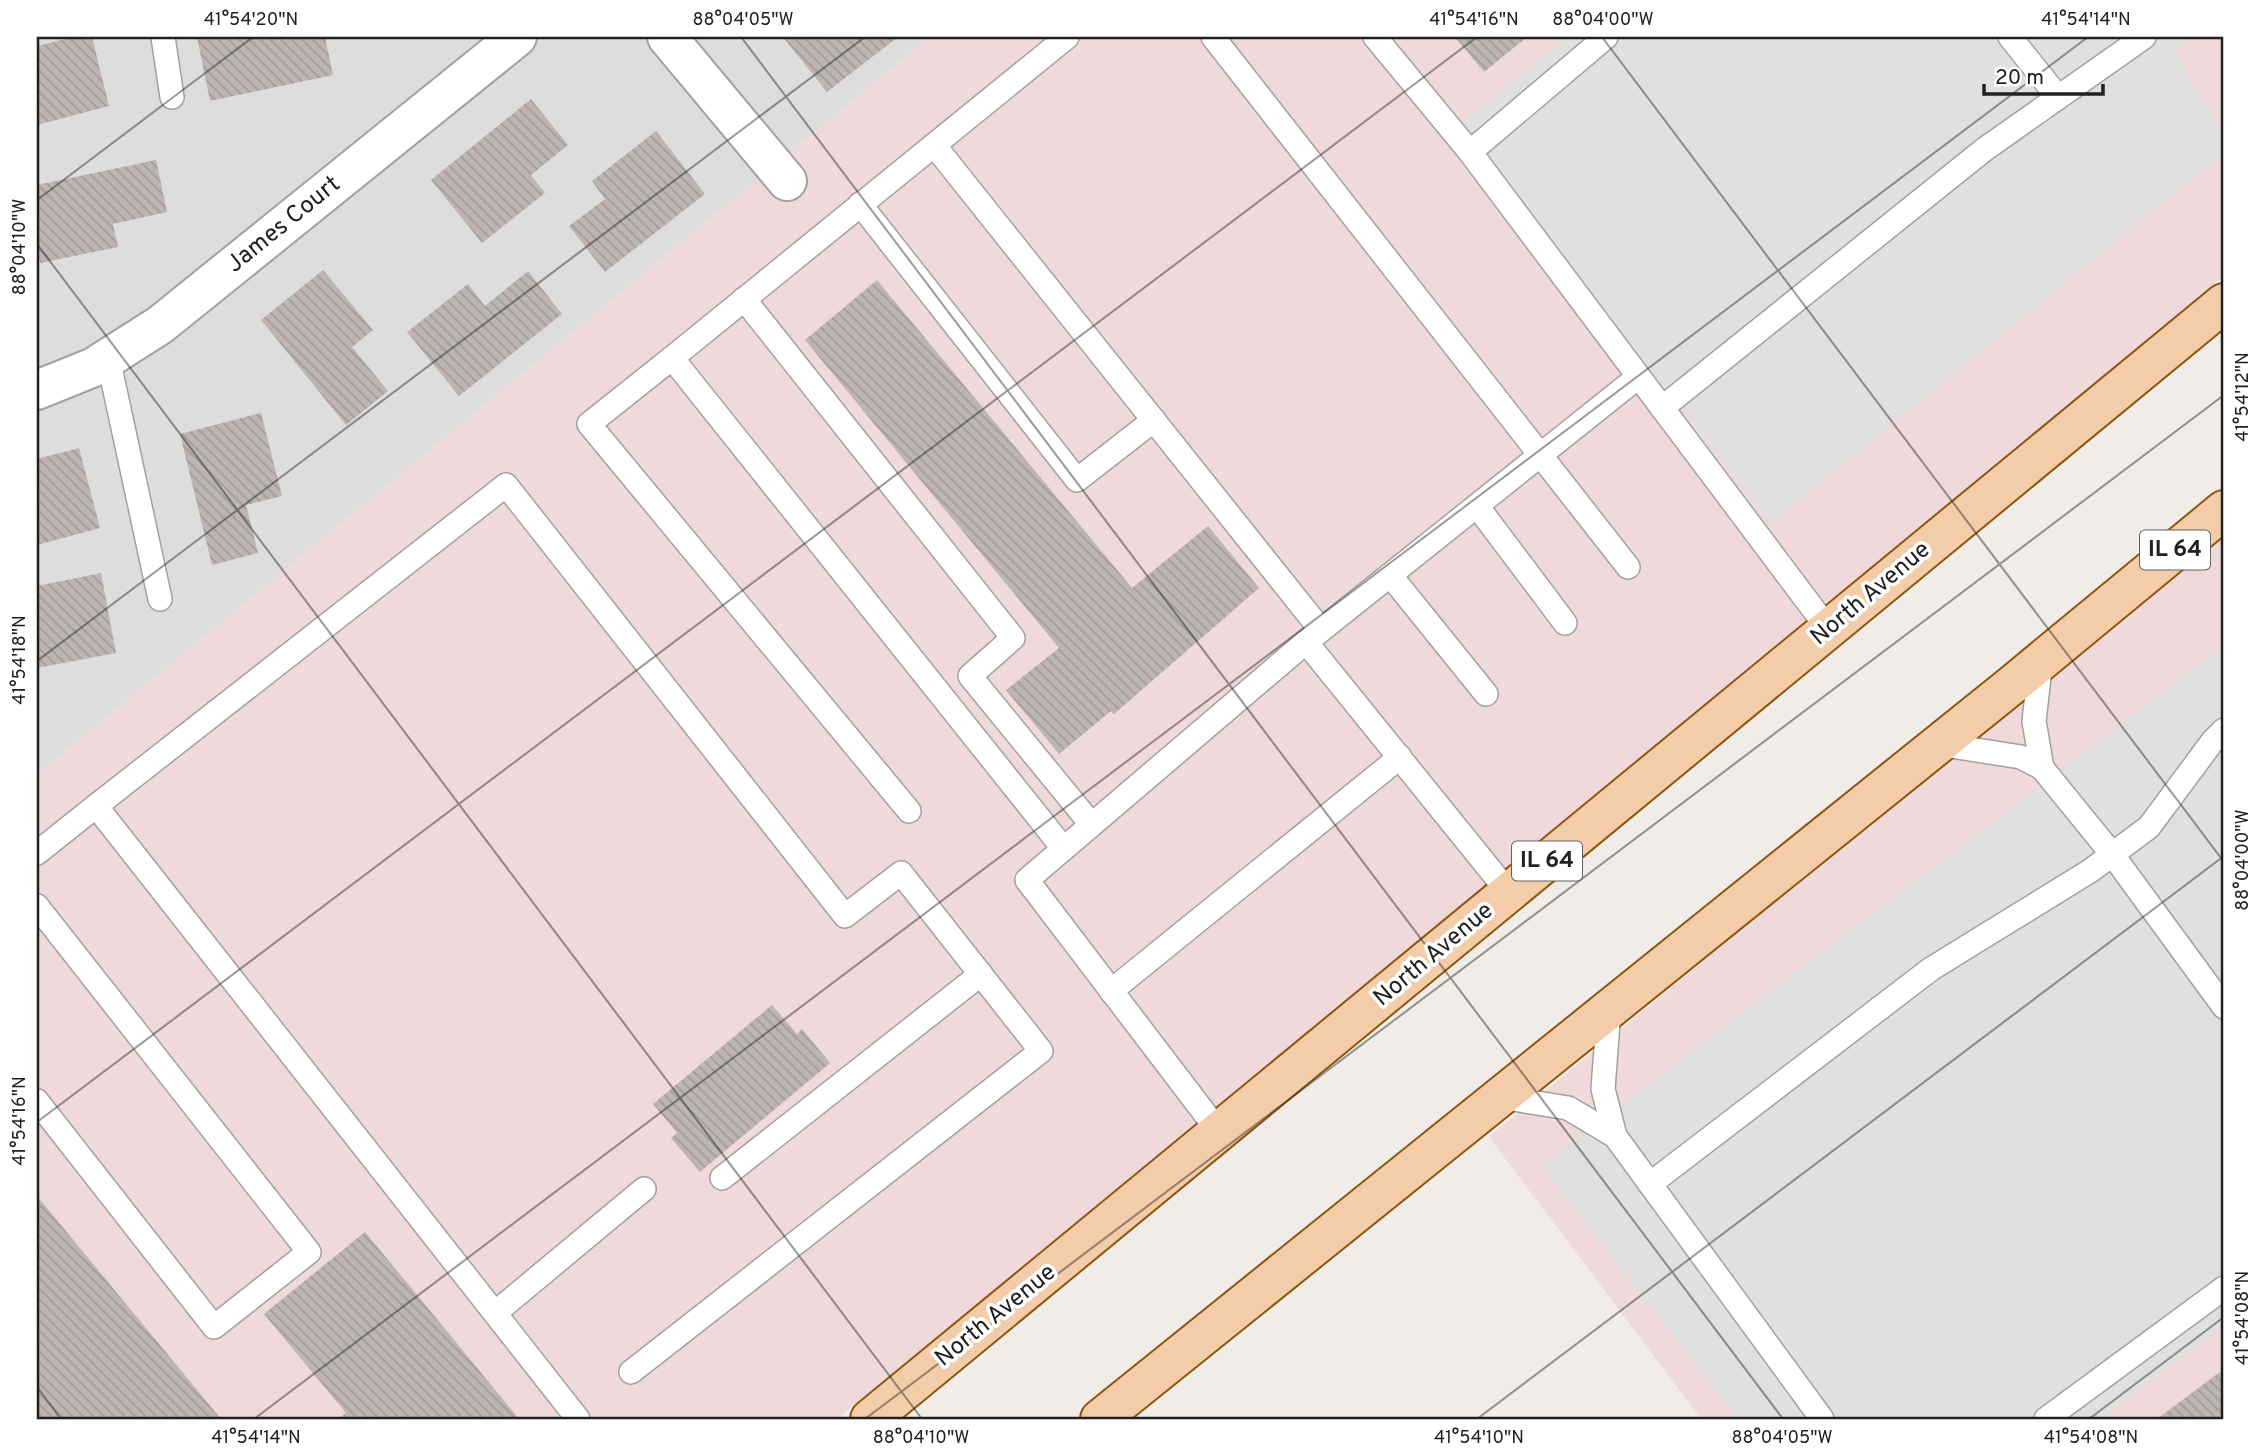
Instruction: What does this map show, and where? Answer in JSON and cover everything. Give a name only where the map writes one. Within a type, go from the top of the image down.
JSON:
[{"type":"main road","name":"North Avenue","points":[[870,1419],[2224,303]]},
{"type":"main road","name":"IL 64","points":[[1103,1418],[2224,510]]},
{"type":"street","name":"James Court","points":[[37,390],[108,358],[160,325],[517,37]]},
{"type":"street","points":[[667,37],[787,181]]},
{"type":"lane","points":[[163,37],[172,97]]},
{"type":"lane","points":[[909,811],[589,424],[1067,37]]},
{"type":"lane","points":[[1213,37],[1628,567]]},
{"type":"lane","points":[[1375,37],[1470,152],[1829,630]]},
{"type":"lane","points":[[1470,152],[1606,37]]},
{"type":"lane","points":[[2010,37],[2058,97]]},
{"type":"lane","points":[[1662,408],[1905,211],[2058,97],[2144,37]]},
{"type":"lane","points":[[934,145],[1154,420],[1400,757],[1509,893]]},
{"type":"lane","points":[[860,204],[1077,480],[1154,420]]},
{"type":"lane","points":[[744,299],[1013,638],[970,676],[1091,824]]},
{"type":"lane","points":[[108,358],[160,599]]},
{"type":"lane","points":[[672,358],[1063,848]]},
{"type":"lane","points":[[1219,1132],[1027,880],[1314,636],[1639,377]]},
{"type":"lane","points":[[37,853],[506,485],[845,916],[901,873],[1041,1051],[631,1372]]},
{"type":"lane","points":[[1477,506],[1564,623]]},
{"type":"lane","points":[[1390,575],[1486,694]]},
{"type":"lane","points":[[2041,660],[2034,721],[2042,768]]},
{"type":"lane","points":[[1650,1184],[1931,969],[2112,854],[2149,827],[2212,742],[2224,730]]},
{"type":"lane","points":[[1938,744],[2021,757],[2042,768],[2112,854],[2224,1007]]},
{"type":"lane","points":[[1111,991],[1400,757]]},
{"type":"lane","points":[[96,806],[578,1419]]},
{"type":"lane","points":[[37,905],[309,1252],[214,1327],[37,1101]]},
{"type":"lane","points":[[722,1178],[981,974]]},
{"type":"lane","points":[[1609,1009],[1603,1088],[1615,1136],[1822,1419]]},
{"type":"lane","points":[[1500,1097],[1568,1108],[1615,1136]]},
{"type":"lane","points":[[495,1313],[644,1189]]},
{"type":"lane","points":[[2046,1419],[2224,1287]]},
{"type":"shaded area","points":[[37,37],[930,37],[37,775]]},
{"type":"shaded area","points":[[930,37],[2224,37],[2224,276],[1803,632],[837,1419],[37,1419],[37,775]]},
{"type":"shaded area","points":[[1567,37],[2191,37],[2173,51],[2224,137],[2224,153],[1771,523],[1460,125]]},
{"type":"shaded area","points":[[2224,535],[2224,1419],[1701,1419],[1489,1137]]},
{"type":"shaded area","points":[[2224,646],[2224,1325],[2099,1419],[1737,1419],[1541,1166]]},
{"type":"building","points":[[73,37],[92,37],[109,106],[37,125],[37,46]]},
{"type":"building","points":[[197,37],[325,37],[333,75],[210,101]]},
{"type":"building","points":[[783,37],[898,37],[827,92]]},
{"type":"building","points":[[1455,37],[1527,37],[1484,72]]},
{"type":"building","points":[[531,99],[568,145],[531,175],[545,193],[482,243],[431,180]]},
{"type":"building","points":[[656,131],[705,194],[605,272],[569,226],[605,199],[592,181]]},
{"type":"building","points":[[156,160],[167,212],[113,224],[118,247],[40,263],[37,247],[37,185]]},
{"type":"building","points":[[323,270],[373,330],[352,347],[388,391],[346,425],[261,320]]},
{"type":"building","points":[[528,271],[562,314],[459,396],[407,332],[468,284],[485,306]]},
{"type":"building","points":[[877,280],[1132,588],[1208,526],[1259,588],[1114,714],[1111,711],[1059,754],[1006,690],[1059,648],[805,340]]},
{"type":"building","points":[[261,413],[282,496],[246,505],[258,553],[212,565],[180,434]]},
{"type":"building","points":[[79,448],[100,528],[37,545],[37,459]]},
{"type":"building","points":[[101,573],[116,653],[37,668],[37,586]]},
{"type":"building","points":[[772,1005],[797,1034],[802,1029],[830,1063],[700,1172],[671,1138],[677,1133],[653,1104]]},
{"type":"building","points":[[37,1196],[221,1419],[37,1419]]},
{"type":"building","points":[[365,1232],[519,1419],[338,1419],[346,1413],[264,1314]]},
{"type":"building","points":[[2224,1369],[2224,1419],[2157,1419]]}]
